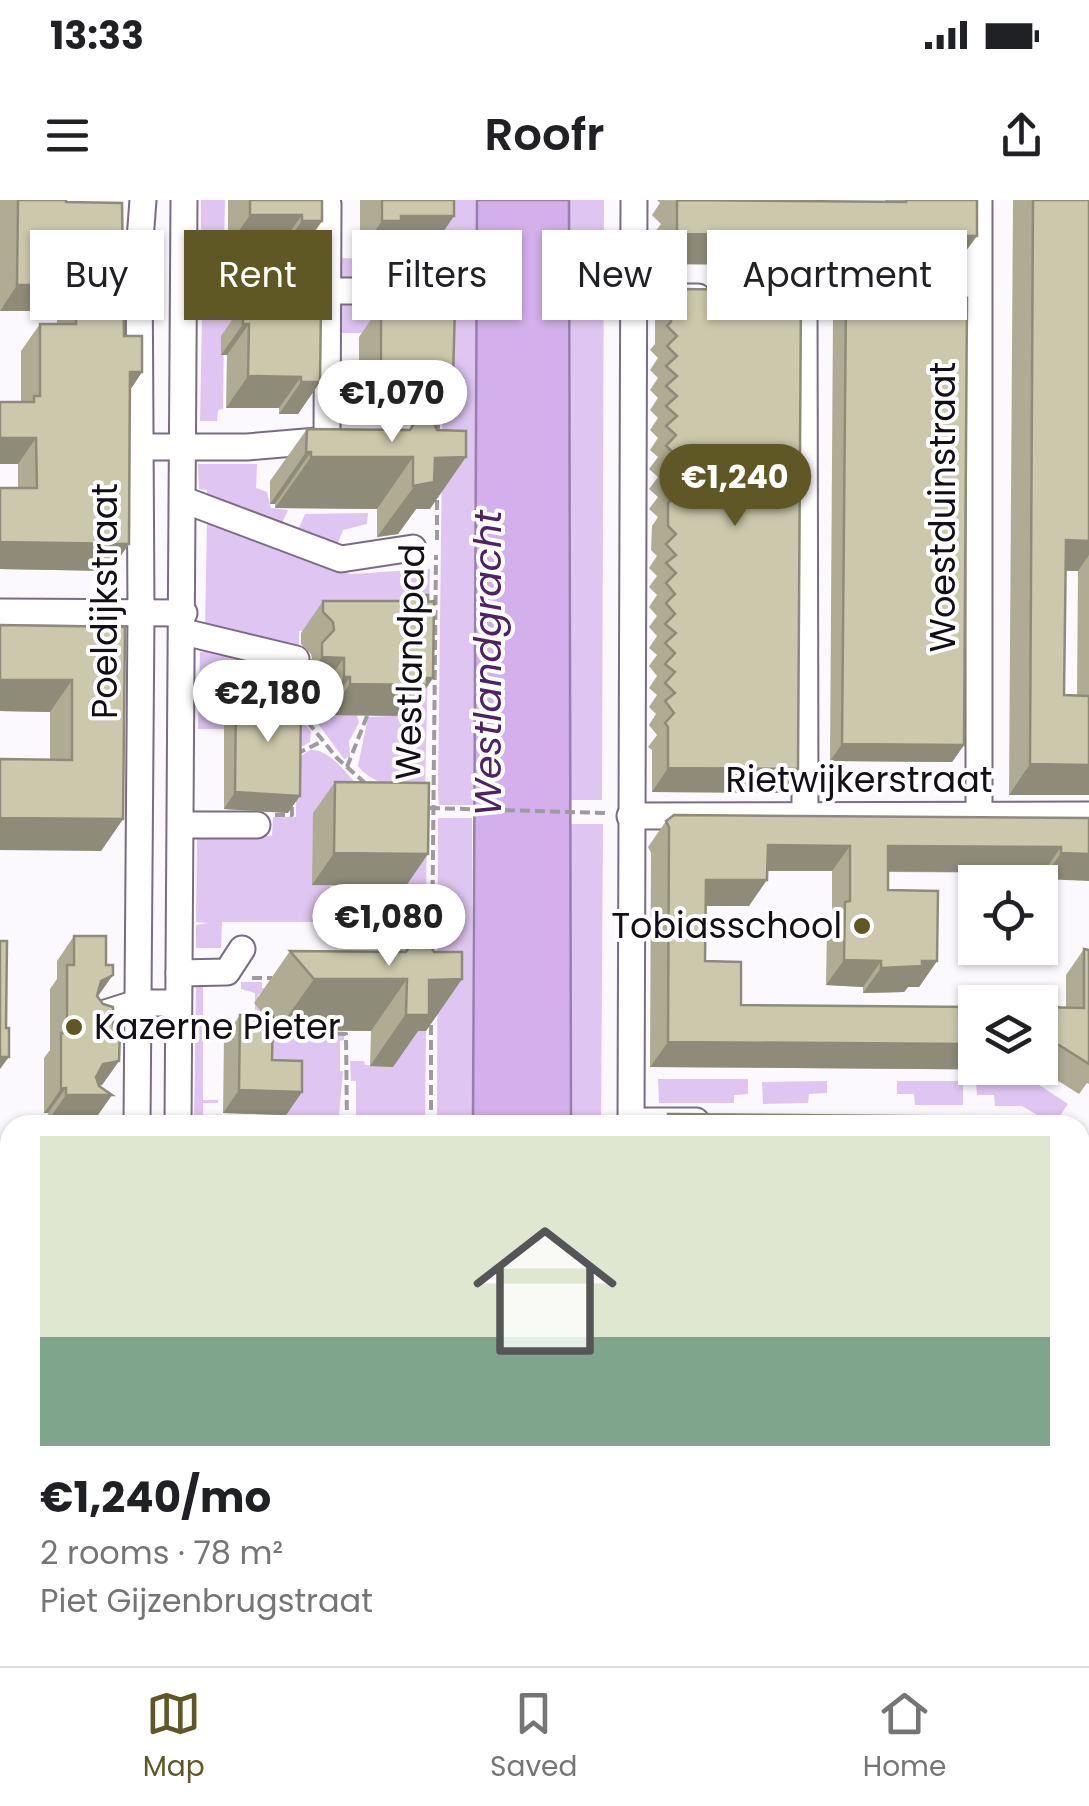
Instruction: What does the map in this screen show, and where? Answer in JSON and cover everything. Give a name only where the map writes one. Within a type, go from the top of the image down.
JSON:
[{"type":"street","name":"Poeldijkstraat","points":[[137,1113],[139,253],[143,200]]},
{"type":"street","points":[[184,200],[184,230]]},
{"type":"street","points":[[634,200],[634,230]]},
{"type":"street","name":"Woestduinstraat","points":[[979,200],[979,814]]},
{"type":"street","points":[[328,204],[328,230]]},
{"type":"street","points":[[967,296],[978,296]]},
{"type":"street","points":[[178,1115],[184,320]]},
{"type":"street","points":[[139,447],[336,440],[330,320]]},
{"type":"street","points":[[631,1115],[634,320]]},
{"type":"street","points":[[804,320],[805,814]]},
{"type":"street","points":[[184,500],[340,560],[413,548]]},
{"type":"street","points":[[0,612],[141,613],[184,623],[228,644],[296,659]]},
{"type":"street","name":"Rietwijkerstraat","points":[[630,816],[1089,816]]},
{"type":"street","points":[[182,825],[265,820]]},
{"type":"street","points":[[178,972],[227,972],[242,949]]},
{"type":"street","points":[[96,1016],[137,1003],[178,1003]]},
{"type":"street","points":[[109,1102],[137,1113]]},
{"type":"path","points":[[440,220],[440,230]]},
{"type":"path","points":[[438,395],[438,434]]},
{"type":"path","name":"Westlandpad","points":[[432,966],[437,493]]},
{"type":"path","points":[[228,644],[311,722],[347,767],[364,782],[379,788]]},
{"type":"path","points":[[347,767],[371,709]]},
{"type":"path","points":[[292,756],[324,742]]},
{"type":"path","points":[[364,782],[364,798]]},
{"type":"path","points":[[265,820],[292,815],[292,795]]},
{"type":"path","points":[[421,804],[432,809],[582,810]]},
{"type":"path","points":[[227,972],[245,978],[278,978]]},
{"type":"path","points":[[430,1115],[431,1006]]},
{"type":"path","points":[[310,1030],[346,1034],[347,1115]]},
{"type":"shaded area","points":[[201,200],[225,200],[224,230],[201,230]]},
{"type":"shaded area","points":[[445,200],[477,200],[477,230],[445,230]]},
{"type":"shaded area","points":[[569,200],[604,200],[604,230],[569,230]]},
{"type":"shaded area","points":[[337,258],[352,258],[352,278],[338,278]]},
{"type":"shaded area","points":[[352,296],[352,320],[429,320],[429,334],[340,333],[341,303]]},
{"type":"shaded area","points":[[202,320],[262,320],[273,331],[224,331],[223,409],[218,410],[217,421],[200,421]]},
{"type":"shaded area","points":[[444,320],[476,320],[473,805],[439,805]]},
{"type":"shaded area","points":[[569,320],[604,320],[602,800],[570,800]]},
{"type":"shaded area","points":[[198,464],[257,464],[256,488],[267,492],[271,508],[288,510],[279,529],[207,503],[207,490],[199,489]]},
{"type":"shaded area","points":[[368,513],[367,524],[343,530],[337,545],[295,537],[305,514]]},
{"type":"shaded area","points":[[207,521],[350,574],[430,569],[425,794],[379,782],[358,766],[368,717],[411,715],[414,626],[299,631],[299,654],[205,629]]},
{"type":"shaded area","points":[[224,650],[246,664],[311,731],[310,742],[296,750],[224,729],[198,729],[200,652]]},
{"type":"shaded area","points":[[250,655],[300,667],[357,716],[359,723],[349,741],[350,757],[344,759],[316,721]]},
{"type":"shaded area","points":[[310,750],[331,758],[360,787],[313,885],[330,885],[330,922],[222,922],[221,948],[196,948],[196,925],[208,923],[196,922],[197,836],[272,836],[273,817],[296,817],[296,759]]},
{"type":"shaded area","points":[[427,812],[425,981],[379,981],[379,921],[353,920],[353,885],[406,885]]},
{"type":"shaded area","points":[[438,818],[472,818],[473,1115],[437,1115]]},
{"type":"shaded area","points":[[570,824],[603,824],[601,1115],[571,1115]]},
{"type":"shaded area","points":[[241,982],[262,982],[265,988],[258,996],[258,1008],[266,1011],[272,1030],[296,1030],[282,1031],[282,1036],[344,1036],[340,1041],[343,1071],[339,1115],[266,1115],[286,1114],[264,1083],[255,993],[241,989]]},
{"type":"shaded area","points":[[203,983],[203,1100],[218,1100],[203,1103],[203,1115],[194,1115],[196,987]]},
{"type":"shaded area","points":[[393,1031],[426,1031],[425,1115],[356,1115],[356,1081],[351,1081],[350,1061],[394,1067]]},
{"type":"shaded area","points":[[658,1079],[748,1079],[748,1094],[734,1095],[734,1103],[659,1103]]},
{"type":"shaded area","points":[[827,1081],[827,1093],[809,1094],[808,1103],[763,1104],[762,1082]]},
{"type":"shaded area","points":[[897,1081],[958,1081],[958,1085],[963,1085],[963,1105],[915,1105],[914,1094],[897,1094]]},
{"type":"shaded area","points":[[976,1085],[1039,1085],[1068,1104],[1061,1115],[1037,1115],[1022,1106],[995,1106],[994,1095],[977,1095]]},
{"type":"water","name":"Westlandgracht","points":[[477,200],[569,200],[569,230],[542,230],[542,320],[569,320],[571,1115],[473,1115],[476,320],[522,320],[522,230],[477,230]]},
{"type":"building","points":[[18,200],[122,203],[122,230],[30,230],[30,285],[17,285]]},
{"type":"building","points":[[250,200],[322,200],[322,221],[302,221],[302,215],[250,215]]},
{"type":"building","points":[[382,200],[454,200],[454,216],[401,216],[401,221],[382,221]]},
{"type":"building","points":[[977,200],[977,236],[967,236],[967,230],[707,230],[707,234],[687,234],[687,230],[677,230],[677,201]]},
{"type":"building","points":[[1033,200],[1089,200],[1089,541],[1066,540],[1064,695],[1089,696],[1089,765],[1030,764]]},
{"type":"building","points":[[687,289],[707,289],[707,320],[801,320],[798,769],[668,768],[665,723],[674,713],[665,701],[675,693],[665,683],[675,672],[665,664],[675,653],[665,643],[676,633],[665,624],[675,614],[666,603],[675,594],[666,583],[676,573],[666,563],[676,555],[666,544],[676,534],[668,526],[668,503],[676,495],[666,485],[676,475],[666,466],[676,455],[666,446],[676,435],[666,426],[677,416],[666,406],[677,396],[666,386],[677,376],[666,366],[677,356],[667,346],[677,336],[667,326],[687,320]]},
{"type":"building","points":[[76,320],[124,320],[124,336],[142,336],[142,372],[130,372],[129,544],[0,542],[0,488],[37,488],[36,438],[0,438],[0,402],[34,402],[34,396],[40,396],[40,324],[76,324]]},
{"type":"building","points":[[243,320],[321,320],[320,382],[301,382],[301,377],[248,376],[249,324],[243,324]]},
{"type":"building","points":[[381,320],[455,320],[453,378],[381,377]]},
{"type":"building","points":[[846,320],[967,320],[964,745],[842,744]]},
{"type":"building","points":[[418,417],[431,417],[437,430],[466,431],[466,457],[435,458],[434,482],[413,486],[413,457],[311,457],[311,452],[306,452],[307,429],[410,430]]},
{"type":"building","points":[[408,595],[428,595],[428,602],[434,601],[433,678],[427,678],[427,685],[350,684],[350,677],[344,677],[344,658],[322,657],[322,643],[334,630],[333,622],[323,612],[323,601],[408,601]]},
{"type":"building","points":[[0,625],[125,627],[123,819],[0,818],[0,759],[72,760],[72,680],[0,680]]},
{"type":"building","points":[[236,696],[301,696],[300,796],[235,792]]},
{"type":"building","points":[[335,782],[429,783],[428,854],[334,853]]},
{"type":"building","points":[[674,815],[1089,818],[1089,854],[1061,853],[1061,847],[888,846],[888,890],[938,891],[937,961],[922,961],[922,966],[881,968],[881,961],[844,960],[850,846],[768,845],[767,880],[706,880],[705,961],[741,962],[741,1005],[958,1007],[958,1044],[668,1042],[666,821]]},
{"type":"building","points":[[74,936],[106,936],[106,965],[113,965],[113,975],[101,981],[97,996],[103,1004],[113,1007],[113,1033],[120,1033],[119,1061],[103,1064],[96,1077],[99,1086],[112,1095],[66,1095],[66,1088],[61,1089],[61,1033],[67,1033],[67,965],[74,965]]},
{"type":"building","points":[[414,939],[427,939],[434,952],[462,952],[462,979],[429,980],[429,1015],[406,1015],[407,979],[314,979],[290,951],[406,952]]},
{"type":"building","points":[[0,941],[7,941],[9,1057],[0,1057]]},
{"type":"building","points":[[1084,949],[1089,950],[1089,1064],[1058,1045],[1058,1007],[1084,1008]]},
{"type":"building","points":[[240,1015],[273,1016],[272,1060],[302,1061],[302,1092],[239,1090]]},
{"type":"place","name":"Tobiasschool","points":[[862,926]]},
{"type":"place","name":"Kazerne Pieter","points":[[74,1027]]}]
